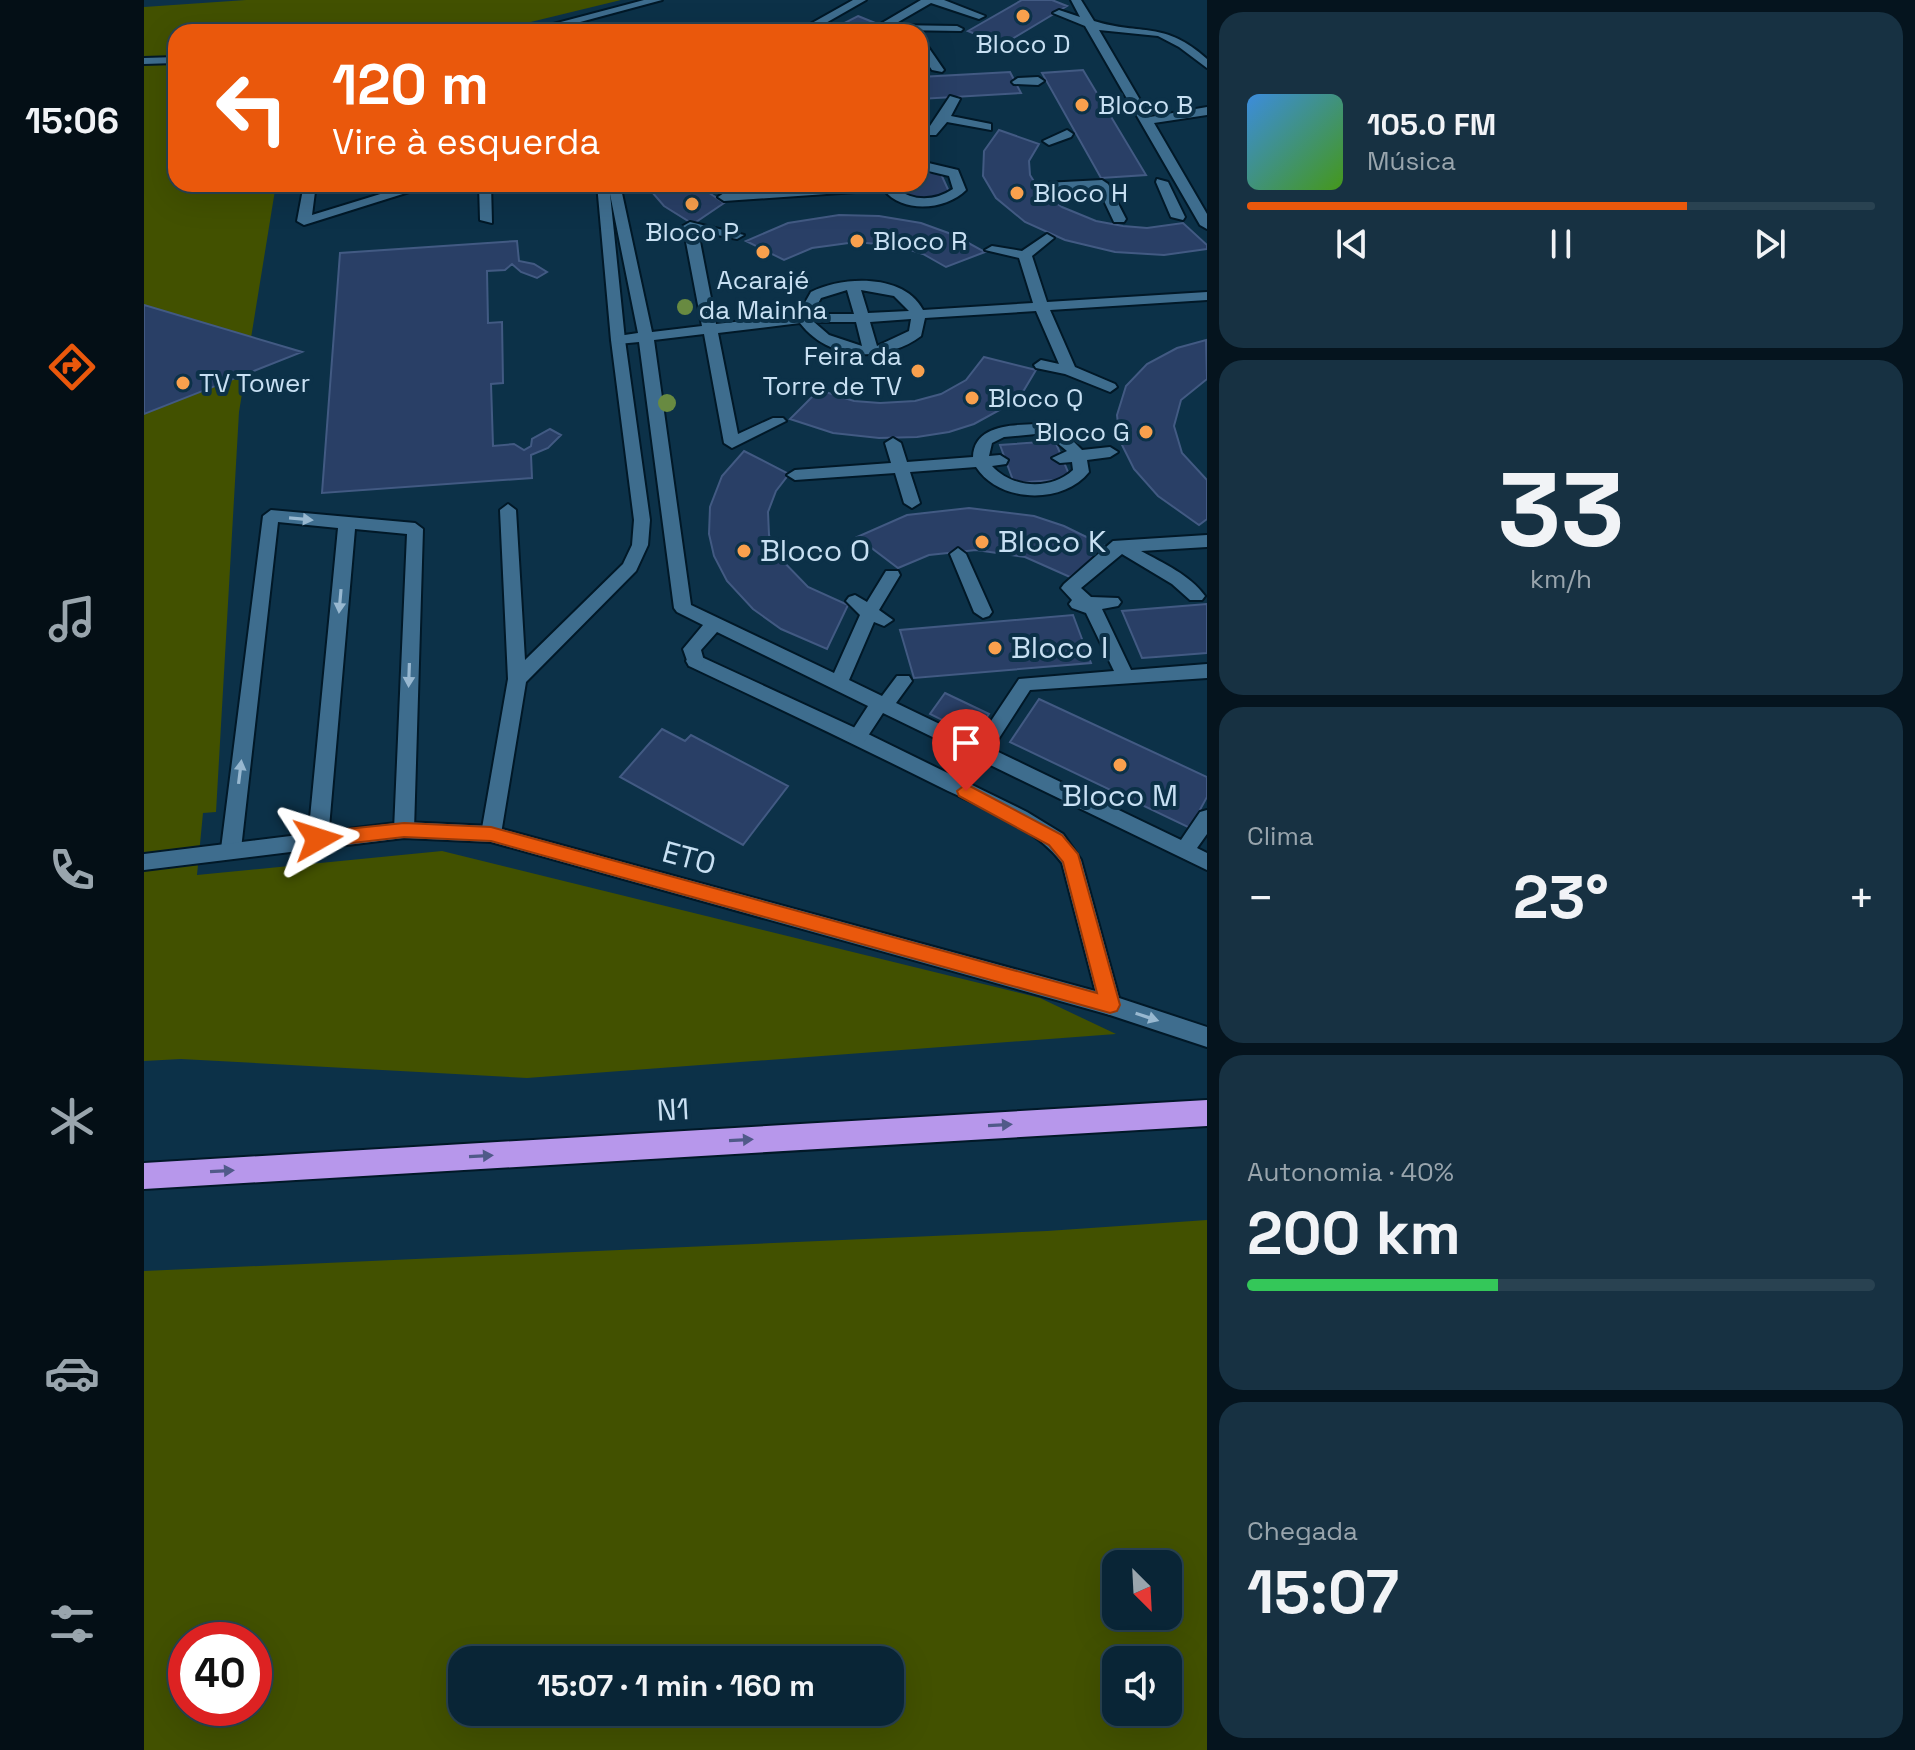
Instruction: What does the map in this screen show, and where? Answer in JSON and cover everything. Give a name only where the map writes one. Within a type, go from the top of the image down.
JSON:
[{"type":"highway","name":"N1","points":[[144,1176],[1207,1113]]},
{"type":"street","points":[[561,24],[657,0]]},
{"type":"street","points":[[814,24],[861,0]]},
{"type":"street","points":[[905,24],[931,0],[979,16]]},
{"type":"street","points":[[1076,0],[1207,225]]},
{"type":"street","points":[[1059,13],[1121,31],[1154,32],[1194,52],[1207,65]]},
{"type":"street","points":[[928,28],[957,29]]},
{"type":"street","points":[[928,55],[938,70]]},
{"type":"street","points":[[144,61],[168,60]]},
{"type":"street","points":[[1018,82],[1038,81]]},
{"type":"street","points":[[932,132],[954,99]]},
{"type":"street","points":[[1147,121],[1207,111]]},
{"type":"street","points":[[944,118],[987,127]]},
{"type":"street","points":[[1049,141],[1067,134]]},
{"type":"street","points":[[894,192],[900,199],[929,202],[952,197],[960,190],[954,173],[928,167]]},
{"type":"street","points":[[1162,182],[1178,217]]},
{"type":"street","points":[[945,184],[976,184]]},
{"type":"street","points":[[1045,187],[1098,184],[1119,219]]},
{"type":"street","points":[[309,192],[304,221],[402,192]]},
{"type":"street","points":[[485,192],[487,220]]},
{"type":"street","points":[[517,679],[630,567],[640,545],[642,520],[618,340],[604,192]]},
{"type":"street","points":[[616,192],[646,337],[683,608],[980,753],[1085,815],[1207,862]]},
{"type":"street","points":[[724,197],[771,192]]},
{"type":"street","points":[[829,192],[833,209]]},
{"type":"street","points":[[929,202],[934,221]]},
{"type":"street","points":[[737,235],[690,226],[732,443],[778,421]]},
{"type":"street","points":[[992,250],[1025,255],[1047,238]]},
{"type":"street","points":[[1025,255],[1041,306],[1069,370]]},
{"type":"street","points":[[853,285],[871,351]]},
{"type":"street","points":[[853,285],[880,287],[909,301],[918,314],[916,333],[899,346],[871,351],[832,343],[815,333],[805,318],[805,307],[815,294],[853,285]]},
{"type":"street","points":[[618,340],[805,318],[860,318],[1207,296]]},
{"type":"street","points":[[1041,365],[1069,370],[1110,387]]},
{"type":"street","points":[[1001,415],[1018,430]]},
{"type":"street","points":[[1036,429],[1054,433],[1070,443],[1081,456],[1081,472],[1065,486],[1037,489],[1012,486],[992,478],[981,462],[980,450],[987,439],[1018,430],[1036,429]]},
{"type":"street","points":[[893,443],[912,503]]},
{"type":"street","points":[[1060,458],[1110,452]]},
{"type":"street","points":[[795,475],[1000,460]]},
{"type":"street","points":[[1035,509],[1037,489]]},
{"type":"street","points":[[491,834],[517,679],[508,510]]},
{"type":"street","points":[[231,849],[271,516],[415,529],[404,830]]},
{"type":"street","points":[[318,839],[347,523]]},
{"type":"street","points":[[1189,530],[1207,540]]},
{"type":"street","points":[[1122,671],[1093,609],[1078,604],[1070,588],[1117,544],[1207,540]]},
{"type":"street","points":[[1117,544],[1178,580],[1196,596]]},
{"type":"street","points":[[958,554],[983,612]]},
{"type":"street","points":[[838,684],[877,617],[892,575]]},
{"type":"street","points":[[855,601],[877,617]]},
{"type":"street","points":[[1078,604],[1112,602]]},
{"type":"street","points":[[715,622],[692,649],[695,661],[857,737],[1020,818],[1056,840],[1071,860],[1110,1005]]},
{"type":"street","points":[[1094,666],[1122,671],[1138,662]]},
{"type":"street","points":[[980,753],[1025,684],[1122,671],[1206,665]]},
{"type":"street","points":[[857,737],[903,681]]},
{"type":"street","points":[[1184,852],[1198,827]]},
{"type":"street","name":"ETO","points":[[144,862],[404,830],[491,834],[1110,1005],[1207,1037]]},
{"type":"green space","points":[[246,0],[621,0],[522,24],[168,24],[168,192],[275,192],[239,412],[216,812],[203,813],[197,875],[442,851],[1040,998],[1116,1034],[527,1078],[181,1059],[144,1061],[144,7]]},
{"type":"green space","points":[[1207,1220],[1207,1750],[144,1750],[144,1271],[1047,1231]]},
{"type":"building","name":"Bloco D","points":[[1022,0],[1052,0],[1067,6],[1002,45],[968,31]]},
{"type":"building","points":[[858,16],[878,24],[842,24]]},
{"type":"building","name":"Bloco B","points":[[1083,70],[1146,175],[1101,178],[1042,73]]},
{"type":"building","points":[[1010,72],[1021,93],[928,99],[928,77]]},
{"type":"building","name":"Bloco H","points":[[999,130],[1039,144],[1029,161],[1030,175],[1040,191],[1062,207],[1096,221],[1123,226],[1147,228],[1183,223],[1207,245],[1207,249],[1164,255],[1115,252],[1065,240],[1025,222],[996,198],[983,176],[984,151]]},
{"type":"building","points":[[940,172],[952,198],[906,201],[902,192],[928,192],[928,173]]},
{"type":"building","name":"Bloco P","points":[[652,192],[708,192],[724,203],[693,224],[664,206]]},
{"type":"building","name":"Bloco R","points":[[839,215],[879,216],[921,223],[954,235],[985,252],[946,267],[923,254],[898,246],[856,242],[812,248],[784,260],[746,241],[788,223]]},
{"type":"building","points":[[517,241],[519,261],[534,264],[547,272],[537,278],[521,272],[512,264],[505,270],[487,271],[488,323],[502,322],[503,383],[491,384],[493,446],[514,444],[524,450],[531,446],[532,439],[550,429],[561,435],[548,448],[531,455],[532,478],[322,493],[340,253]]},
{"type":"building","name":"TV Tower","points":[[144,305],[302,352],[144,414]]},
{"type":"building","name":"Bloco G","points":[[1206,340],[1207,379],[1181,400],[1174,426],[1182,453],[1207,480],[1207,519],[1199,525],[1158,496],[1134,469],[1120,441],[1117,415],[1126,386],[1147,364],[1177,348]]},
{"type":"building","name":"Bloco Q","points":[[984,357],[1036,370],[1024,390],[1007,406],[974,424],[949,432],[879,438],[833,433],[790,419],[819,390],[854,401],[880,403],[915,401],[941,394],[966,380]]},
{"type":"building","points":[[1055,441],[1071,479],[1014,483],[1000,445]]},
{"type":"building","name":"Bloco O","points":[[744,451],[789,474],[776,491],[768,512],[769,535],[777,555],[808,587],[848,605],[827,649],[781,629],[753,609],[727,581],[714,556],[709,534],[710,507],[722,476]]},
{"type":"building","name":"Bloco K","points":[[969,508],[1034,516],[1064,526],[1107,547],[1070,577],[1025,557],[976,550],[929,555],[898,568],[857,537],[907,515]]},
{"type":"building","points":[[1207,604],[1207,653],[1142,658],[1122,611]]},
{"type":"building","name":"Bloco I","points":[[1073,615],[1091,663],[914,678],[900,630]]},
{"type":"building","points":[[945,693],[989,714],[974,736],[930,714]]},
{"type":"building","name":"Bloco M","points":[[1039,699],[1207,777],[1207,797],[1190,828],[1010,742]]},
{"type":"building","points":[[662,729],[685,741],[691,735],[788,786],[743,845],[620,777]]},
{"type":"place","name":"Bloco D","points":[[1023,16]]},
{"type":"place","name":"Bloco B","points":[[1082,105]]},
{"type":"place","name":"Bloco H","points":[[1017,193]]},
{"type":"place","name":"Bloco P","points":[[692,204]]},
{"type":"place","name":"Bloco R","points":[[857,241]]},
{"type":"place","name":"Acarajé da Mainha","points":[[763,252]]},
{"type":"place","name":"Feira da Torre de TV","points":[[918,371]]},
{"type":"place","name":"TV Tower","points":[[183,383]]},
{"type":"place","name":"Bloco Q","points":[[972,398]]},
{"type":"place","name":"Bloco G","points":[[1146,432]]},
{"type":"place","name":"Bloco K","points":[[982,542]]},
{"type":"place","name":"Bloco O","points":[[744,551]]},
{"type":"place","name":"Bloco I","points":[[995,648]]},
{"type":"place","name":"Bloco M","points":[[1120,765]]},
{"type":"route","points":[[318,839],[404,830],[491,834],[1110,1005],[1071,860],[1056,840],[966,791]]}]
